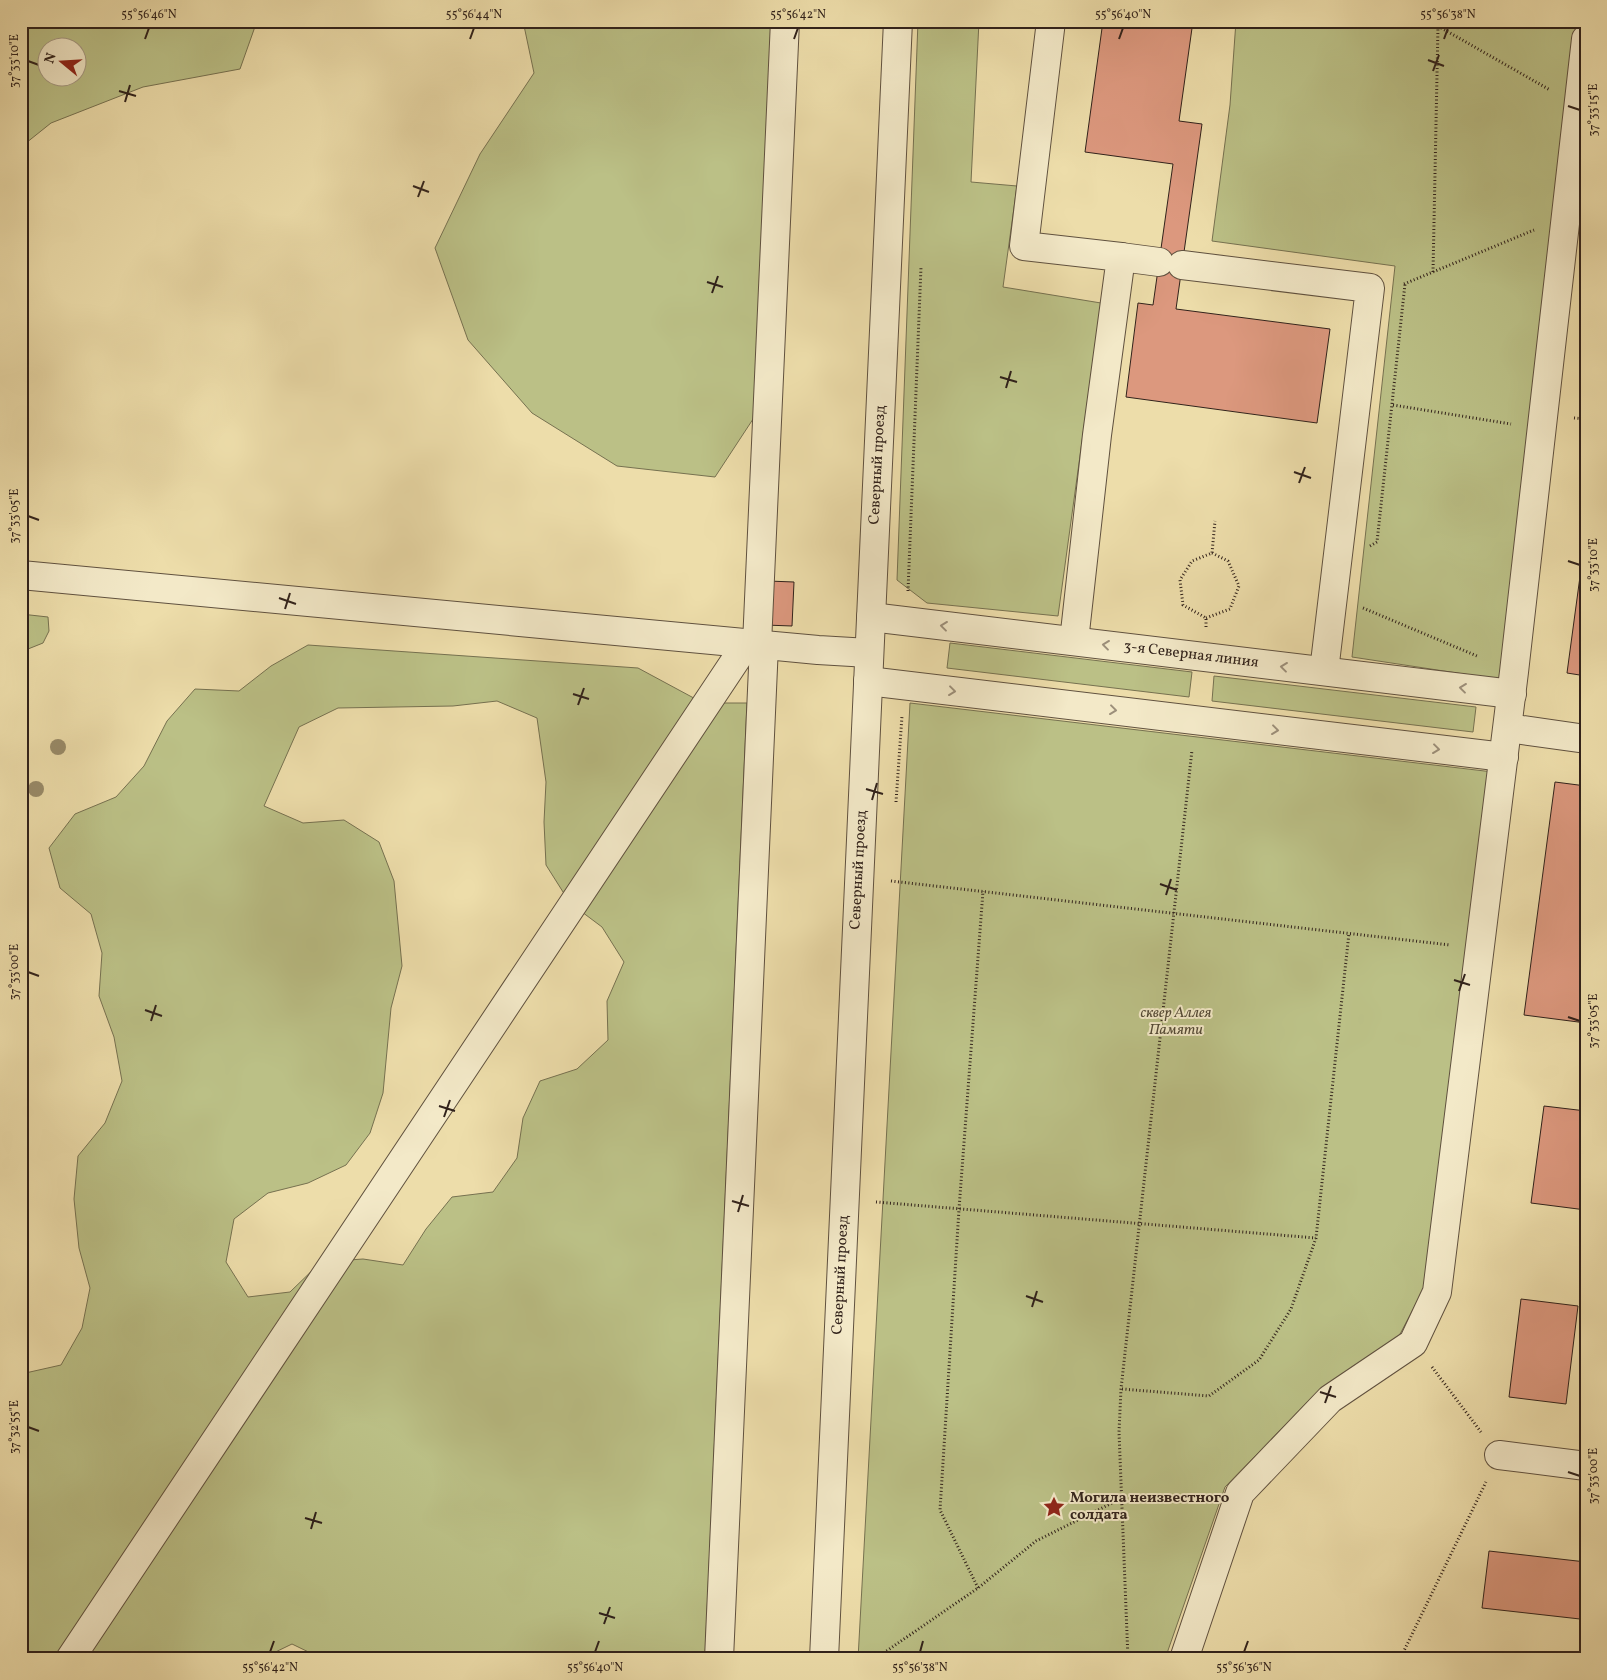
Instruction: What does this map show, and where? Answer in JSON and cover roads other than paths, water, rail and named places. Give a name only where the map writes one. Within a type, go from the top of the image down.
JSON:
[{"type":"street","points":[[719,1659],[756,644],[785,21]]},
{"type":"street","name":"Северный проезд","points":[[824,1659],[898,21]]},
{"type":"street","points":[[1051,21],[1024,246],[1370,288],[1324,671]]},
{"type":"street","points":[[1184,1659],[1240,1493],[1330,1399],[1414,1343],[1437,1292],[1508,728],[1542,428],[1573,205],[1578,108],[1586,39]]},
{"type":"street","points":[[1074,641],[1097,435],[1120,257]]},
{"type":"street","points":[[21,575],[869,653]]},
{"type":"street","name":"3-я Северная линия","points":[[871,617],[1324,671],[1513,683]]},
{"type":"street","points":[[70,1659],[756,644]]},
{"type":"street","points":[[868,681],[1504,757]]},
{"type":"street","points":[[1508,728],[1586,739]]},
{"type":"street","points":[[1499,1455],[1586,1466]]},
{"type":"place","name":"Могила неизвестного солдата","points":[[1054,1507]]},
{"type":"park label","name":"сквер Аллея Памяти","points":[[1176,1022]]}]
